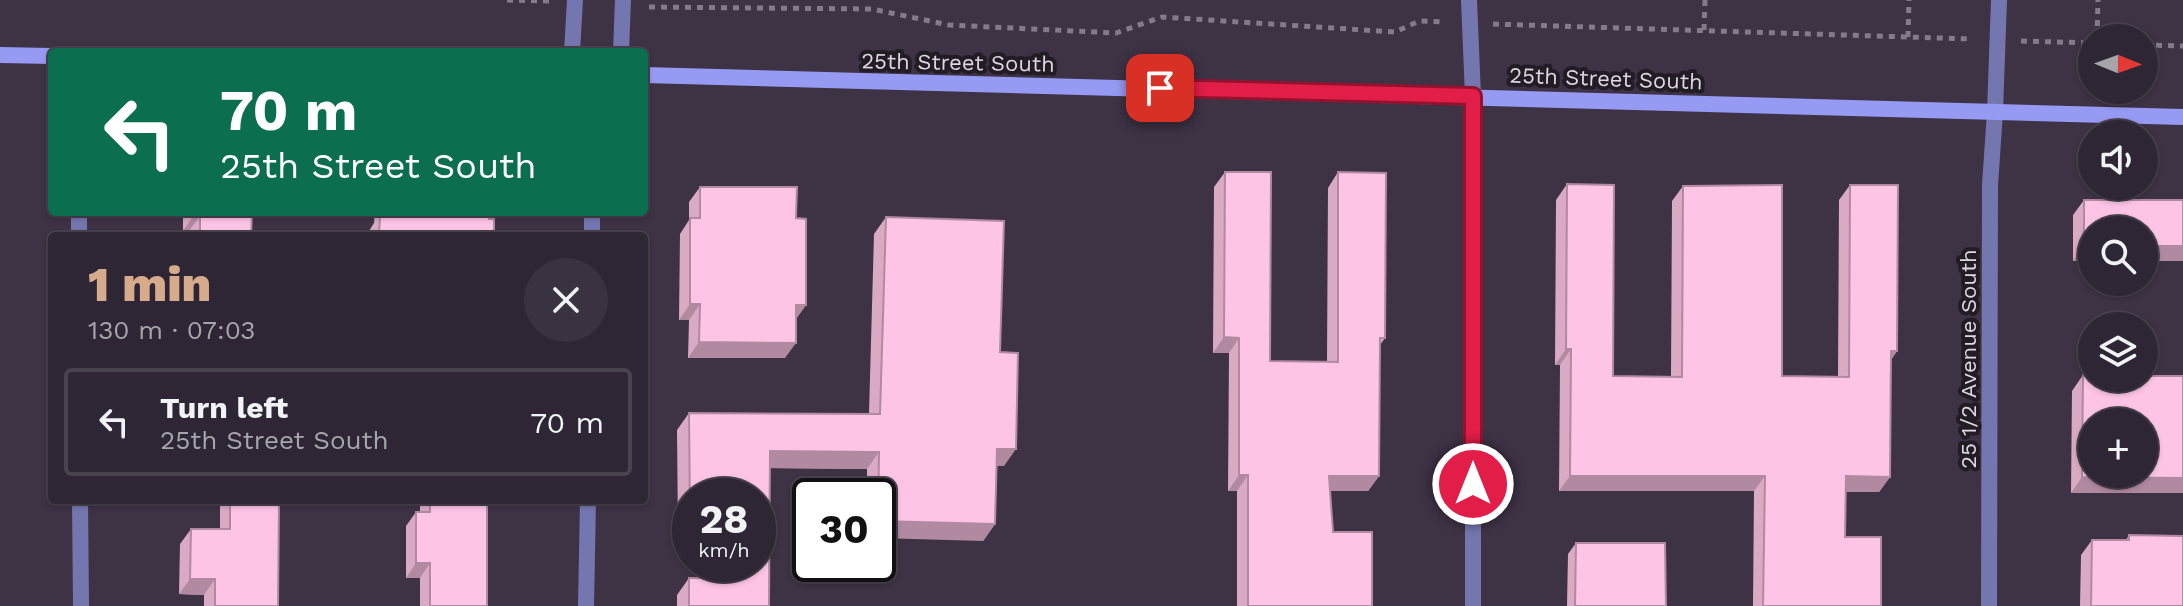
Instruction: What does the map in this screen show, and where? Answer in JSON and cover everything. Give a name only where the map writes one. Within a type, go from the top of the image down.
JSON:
[{"type":"main road","points":[[0,55],[48,56]]},
{"type":"main road","name":"25th Street South","points":[[648,75],[2183,117]]},
{"type":"street","points":[[572,48],[575,0]]},
{"type":"street","points":[[1469,0],[1473,96],[1473,606]]},
{"type":"street","name":"25 1/2 Avenue South","points":[[1989,606],[1990,185],[1999,0]]},
{"type":"street","points":[[621,48],[623,3]]},
{"type":"street","points":[[80,504],[81,606]]},
{"type":"street","points":[[586,606],[588,504]]},
{"type":"path","points":[[507,0],[575,0]]},
{"type":"path","points":[[1704,30],[1705,0]]},
{"type":"path","points":[[1908,37],[1909,0]]},
{"type":"path","points":[[2097,24],[2098,0]]},
{"type":"path","points":[[623,3],[872,9],[949,25],[1116,33],[1162,17],[1395,32],[1419,21],[2078,43]]},
{"type":"path","points":[[2158,45],[2183,46]]},
{"type":"building","points":[[1225,172],[1271,172],[1270,361],[1338,362],[1338,172],[1386,173],[1385,338],[1380,338],[1379,476],[1329,476],[1333,532],[1372,532],[1372,606],[1248,606],[1248,475],[1239,475],[1239,338],[1224,337]]},
{"type":"building","points":[[1567,184],[1614,185],[1613,376],[1682,377],[1683,186],[1782,185],[1782,376],[1849,377],[1850,185],[1898,185],[1897,351],[1891,351],[1890,477],[1846,476],[1845,537],[1881,537],[1881,606],[1763,606],[1765,476],[1570,476],[1571,349],[1566,349]]},
{"type":"building","points":[[700,187],[797,187],[796,218],[806,219],[806,305],[796,305],[796,343],[699,342],[700,304],[690,304],[690,218],[700,218]]},
{"type":"building","points":[[2084,200],[2183,200],[2183,246],[2158,246],[2158,216],[2084,216]]},
{"type":"building","points":[[200,216],[252,216],[251,232],[200,232]]},
{"type":"building","points":[[380,216],[489,216],[489,219],[494,219],[494,232],[379,232]]},
{"type":"building","points":[[886,217],[1004,221],[1000,352],[1018,353],[1016,449],[997,449],[995,524],[896,521],[896,478],[879,478],[879,452],[770,451],[770,478],[690,478],[689,413],[880,414]]},
{"type":"building","points":[[2158,376],[2183,376],[2183,478],[2158,478],[2158,408],[2083,408],[2083,392],[2158,392]]},
{"type":"building","points":[[230,504],[279,504],[278,606],[215,606],[215,579],[190,579],[191,529],[230,529]]},
{"type":"building","points":[[430,504],[487,504],[487,606],[430,606],[430,563],[416,563],[416,512],[430,512]]},
{"type":"building","points":[[2129,535],[2183,536],[2183,606],[2091,606],[2092,540],[2129,540]]},
{"type":"building","points":[[1576,543],[1665,543],[1666,606],[1575,606]]},
{"type":"building","points":[[689,582],[769,582],[769,606],[689,606]]},
{"type":"route","points":[[1160,88],[1473,96],[1473,484]]}]
